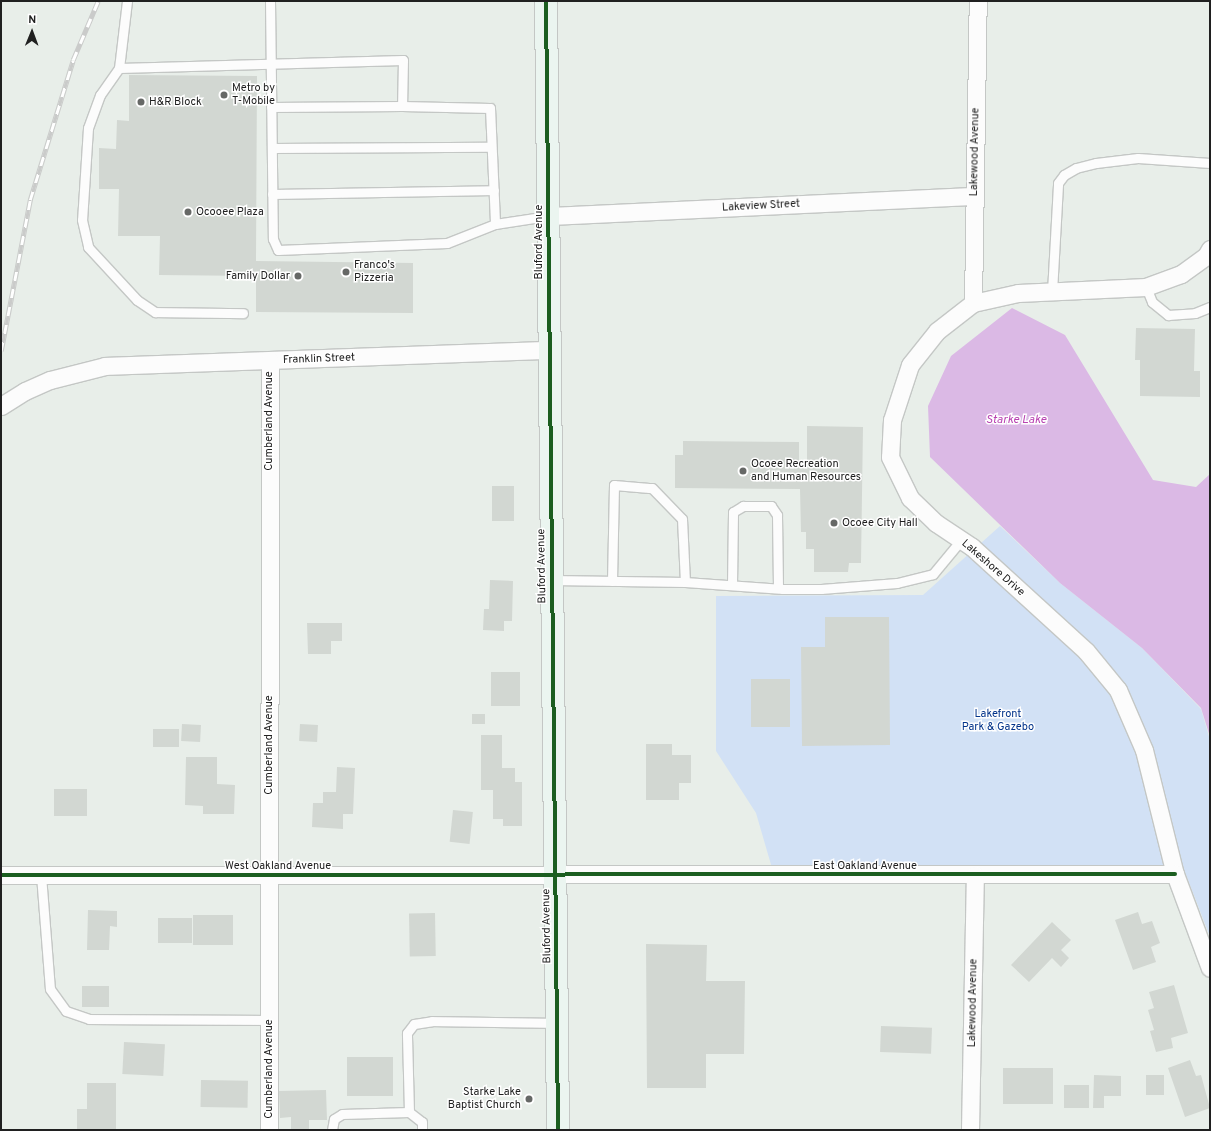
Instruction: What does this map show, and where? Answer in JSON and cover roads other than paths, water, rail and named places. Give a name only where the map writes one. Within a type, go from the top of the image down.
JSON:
[{"type":"street","name":"Bluford Avenue","points":[[546,1],[558,1130]]},
{"type":"street","name":"Lakewood Avenue","points":[[973,303],[978,1]]},
{"type":"street","name":"Lakeview Street","points":[[548,216],[974,196]]},
{"type":"street","name":"Lakeshore Drive","points":[[1210,250],[1206,256],[1181,274],[1146,287],[1018,293],[973,303],[937,331],[910,365],[892,420],[890,457],[910,498],[936,523],[972,547],[1086,651],[1118,690],[1144,750],[1175,874],[1210,968]]},
{"type":"street","name":"Franklin Street","points":[[1,406],[25,391],[50,380],[105,366],[549,350]]},
{"type":"street","name":"Cumberland Avenue","points":[[269,1130],[268,875],[270,361]]},
{"type":"street","name":"East Oakland Avenue","points":[[555,875],[1175,874]]},
{"type":"street","name":"West Oakland Avenue","points":[[1,875],[555,875]]},
{"type":"street","name":"Lakewood Avenue","points":[[970,1130],[975,875]]},
{"type":"lane","points":[[127,1],[119,68],[100,95],[88,128],[82,220],[88,247],[137,300],[154,312],[243,313]]},
{"type":"lane","points":[[270,1],[273,239],[278,250],[446,243],[495,224],[548,216]]},
{"type":"lane","points":[[119,68],[271,62],[403,60],[402,106]]},
{"type":"lane","points":[[271,106],[490,108],[495,224]]},
{"type":"lane","points":[[272,148],[491,147]]},
{"type":"lane","points":[[1052,292],[1058,183],[1064,175],[1076,168],[1096,162],[1138,158],[1210,163]]},
{"type":"lane","points":[[272,194],[494,190]]},
{"type":"lane","points":[[1146,287],[1152,302],[1168,315],[1195,313],[1210,307]]},
{"type":"lane","points":[[612,581],[614,485],[652,488],[682,519],[685,582]]},
{"type":"lane","points":[[732,585],[733,512],[743,506],[771,506],[777,515],[778,588]]},
{"type":"lane","points":[[552,580],[685,582],[778,588],[821,589],[919,579],[933,574],[961,540]]},
{"type":"lane","points":[[41,875],[50,989],[66,1011],[89,1019],[269,1020]]},
{"type":"lane","points":[[409,1112],[407,1033],[414,1024],[432,1021],[557,1023]]},
{"type":"lane","points":[[332,1130],[334,1119],[342,1114],[409,1112],[422,1122],[422,1130]]},
{"type":"water","name":"Starke Lake","points":[[1012,308],[1065,335],[1153,480],[1196,487],[1210,474],[1210,737],[1201,708],[1142,648],[1060,583],[930,457],[928,406],[951,356]]},
{"type":"railway","points":[[1,351],[30,200],[73,60],[98,1]]},
{"type":"place","name":"Metro by T-Mobile","points":[[224,95]]},
{"type":"place","name":"H&R Block","points":[[141,102]]},
{"type":"place","name":"Ocooee Plaza","points":[[188,212]]},
{"type":"place","name":"Franco's Pizzeria","points":[[346,272]]},
{"type":"place","name":"Family Dollar","points":[[298,276]]},
{"type":"place","name":"Ocoee Recreation and Human Resources","points":[[743,471]]},
{"type":"place","name":"Ocoee City Hall","points":[[834,523]]},
{"type":"place","name":"Starke Lake Baptist Church","points":[[529,1099]]},
{"type":"park label","name":"Lakefront Park & Gazebo","points":[[998,721]]}]
